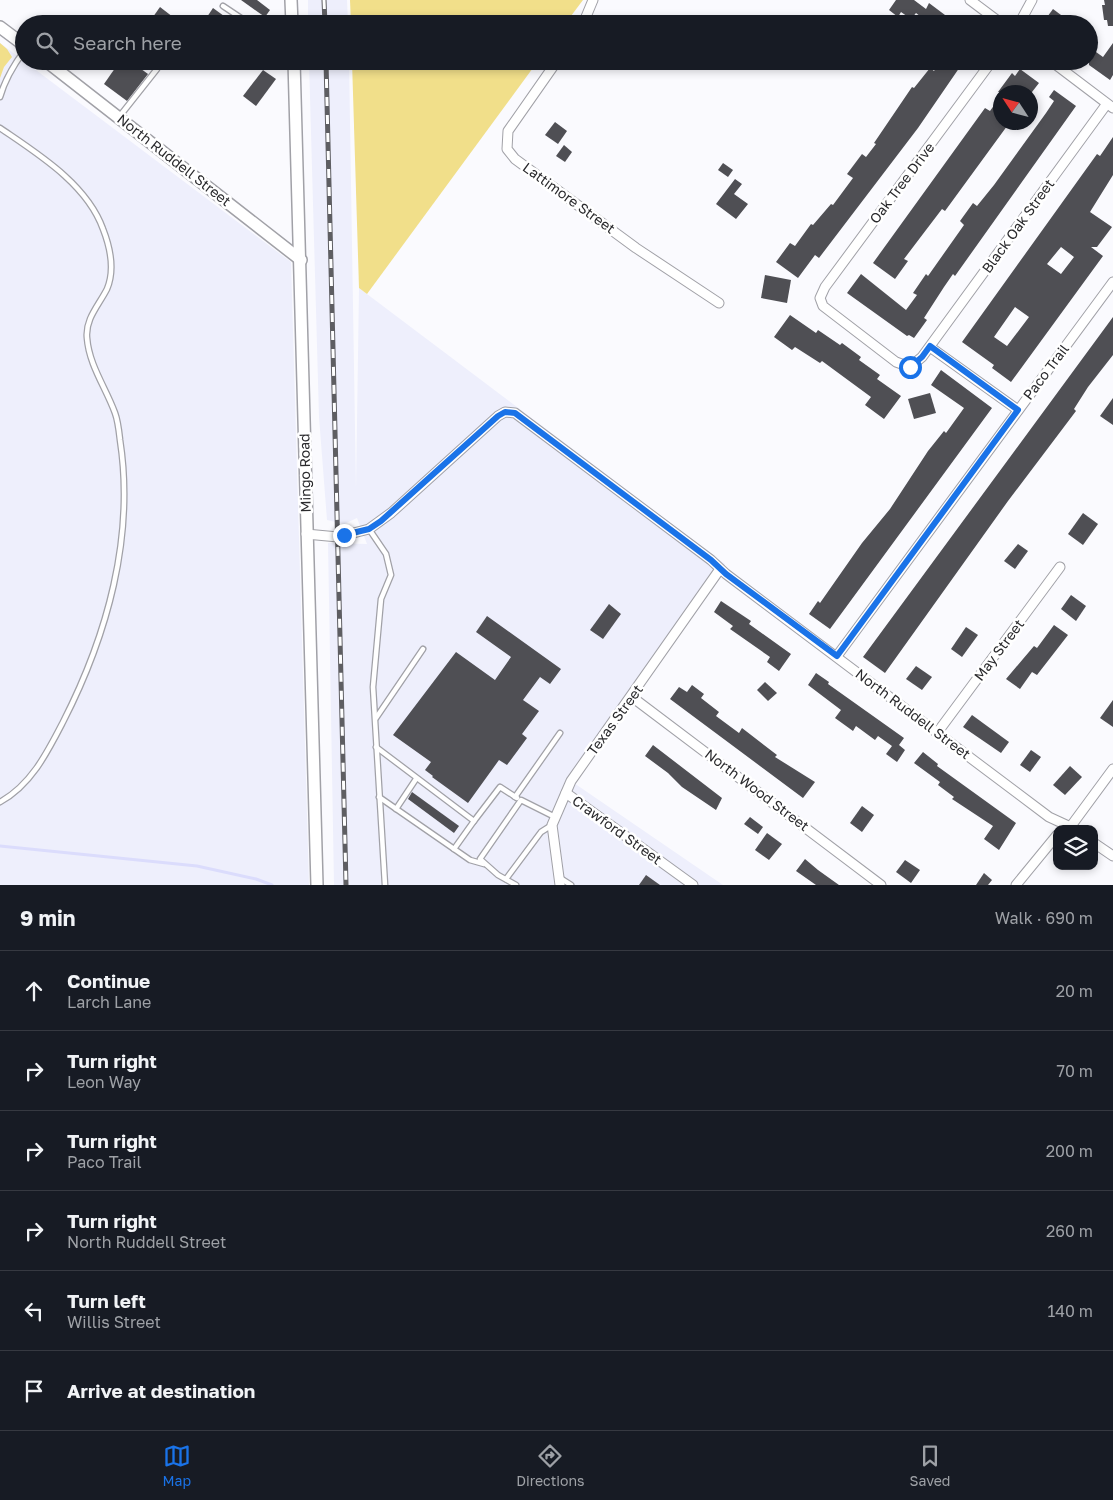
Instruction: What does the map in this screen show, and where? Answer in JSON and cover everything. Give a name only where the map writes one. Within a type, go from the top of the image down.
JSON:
[{"type":"street","points":[[291,0],[292,15]]},
{"type":"street","points":[[587,15],[593,0]]},
{"type":"street","points":[[970,0],[990,15]]},
{"type":"street","points":[[1024,15],[1032,0]]},
{"type":"street","points":[[0,27],[15,38]]},
{"type":"street","name":"North Ruddell Street","points":[[58,70],[301,260]]},
{"type":"street","name":"Mingo Road","points":[[294,70],[317,885]]},
{"type":"street","name":"Lattimore Street","points":[[552,70],[508,131],[507,149],[515,158],[636,248],[719,303]]},
{"type":"street","name":"Oak Tree Drive","points":[[823,306],[820,298],[825,287],[985,70]]},
{"type":"street","points":[[1062,70],[1110,107]]},
{"type":"street","name":"Black Oak Street","points":[[823,306],[896,362],[910,367],[922,357],[1110,107]]},
{"type":"street","name":"Paco Trail","points":[[837,656],[1113,282]]},
{"type":"street","points":[[930,346],[1018,410]]},
{"type":"street","name":"North Ruddell Street","points":[[369,529],[391,513],[498,416],[505,412],[515,413],[591,468],[711,560],[720,570],[1050,817],[1065,825]]},
{"type":"street","points":[[306,534],[338,537],[369,529]]},
{"type":"street","name":"May Street","points":[[938,733],[1060,567]]},
{"type":"street","name":"Texas Street","points":[[553,821],[571,781],[720,570]]},
{"type":"street","name":"North Wood Street","points":[[632,697],[881,885]]},
{"type":"street","points":[[1072,825],[1113,768]]},
{"type":"street","name":"Crawford Street","points":[[566,793],[693,885]]},
{"type":"street","points":[[553,821],[559,881]]},
{"type":"street","points":[[1016,885],[1053,840]]},
{"type":"street","points":[[1098,846],[1113,856]]},
{"type":"lane","points":[[223,6],[236,15]]},
{"type":"lane","points":[[0,97],[15,62]]},
{"type":"lane","points":[[119,117],[155,70]]},
{"type":"lane","points":[[0,128],[76,187],[90,204],[103,229],[109,248],[111,272],[106,290],[94,310],[86,336],[95,367],[116,414],[121,441],[124,491],[120,542],[109,606],[87,673],[58,733],[32,776],[25,784],[0,802]]},
{"type":"lane","points":[[369,529],[386,554],[391,575],[381,599],[373,687],[385,885]]},
{"type":"lane","points":[[375,719],[423,649]]},
{"type":"lane","points":[[515,797],[560,734]]},
{"type":"lane","points":[[376,747],[474,821]]},
{"type":"lane","points":[[396,809],[416,779]]},
{"type":"lane","points":[[454,849],[500,787],[553,821],[541,832],[506,880]]},
{"type":"lane","points":[[379,797],[470,860],[486,864]]},
{"type":"lane","points":[[516,885],[506,880],[480,859],[520,800]]},
{"type":"lane","points":[[559,881],[571,885]]},
{"type":"shaded area","points":[[308,0],[347,0],[348,15],[308,15]]},
{"type":"shaded area","points":[[350,0],[583,0],[572,15],[351,15]]},
{"type":"shaded area","points":[[0,43],[15,54],[15,70],[36,70],[291,262],[309,885],[0,885]]},
{"type":"shaded area","points":[[0,43],[12,57],[4,67],[0,78]]},
{"type":"shaded area","points":[[309,70],[349,70],[356,489],[359,288],[725,564],[571,781],[723,885],[334,885],[328,543],[367,544],[357,518],[344,524],[327,520],[319,417]]},
{"type":"shaded area","points":[[352,70],[531,70],[367,294],[359,288]]},
{"type":"building","points":[[241,0],[257,0],[270,10],[266,15],[262,15]]},
{"type":"building","points":[[896,0],[914,0],[926,9],[929,3],[945,15],[919,15],[916,13],[914,15],[905,15],[901,12],[899,15],[895,15],[889,10]]},
{"type":"building","points":[[1104,0],[1113,0],[1113,26],[1108,26],[1107,20],[1104,20],[1102,5],[1105,5]]},
{"type":"building","points":[[160,7],[170,15],[154,15]]},
{"type":"building","points":[[213,8],[223,15],[208,15]]},
{"type":"building","points":[[1053,9],[1061,15],[1049,15]]},
{"type":"building","points":[[1113,43],[1113,75],[1110,80],[1096,70],[1098,70],[1098,53],[1103,57]]},
{"type":"building","points":[[114,70],[142,70],[148,74],[127,101],[104,84]]},
{"type":"building","points":[[263,70],[276,79],[256,106],[243,96]]},
{"type":"building","points":[[928,70],[958,70],[918,128],[819,258],[815,255],[798,278],[776,262],[790,243],[795,246],[811,224],[813,225],[831,204],[833,205],[853,178],[847,174],[862,154],[866,157],[876,144],[874,143],[912,87],[914,88]]},
{"type":"building","points":[[1021,70],[1039,83],[1037,85],[1003,85],[1012,73],[1015,76]]},
{"type":"building","points":[[1054,90],[1076,106],[955,276],[953,274],[924,318],[927,320],[914,338],[909,335],[907,336],[847,293],[861,274],[906,310],[917,295],[913,293],[926,274],[928,276],[964,225],[960,221],[973,203],[977,206],[1034,130],[1038,130],[1038,124],[1054,101],[1049,97]]},
{"type":"building","points":[[993,107],[993,130],[1004,130],[945,211],[942,209],[904,259],[908,261],[895,279],[873,263],[985,108],[990,111]]},
{"type":"building","points":[[555,122],[567,131],[558,144],[545,135]]},
{"type":"building","points":[[1113,137],[1113,175],[1090,212],[1112,227],[1097,247],[1091,247],[1103,256],[1011,382],[992,368],[994,365],[962,342],[1097,154],[1100,156]],"holes":[[[1061,247],[1074,257],[1061,274],[1047,264]],[[1015,307],[1029,317],[1007,346],[994,337]]]},
{"type":"building","points":[[564,145],[572,152],[565,162],[556,156]]},
{"type":"building","points":[[723,163],[733,170],[728,177],[718,170]]},
{"type":"building","points":[[735,179],[742,184],[734,194],[748,204],[736,219],[716,204]]},
{"type":"building","points":[[765,275],[791,280],[787,303],[761,298]]},
{"type":"building","points":[[790,315],[816,333],[818,330],[840,345],[842,343],[861,357],[859,360],[880,375],[877,379],[901,396],[884,419],[865,405],[871,397],[822,361],[820,363],[795,347],[792,350],[774,337]]},
{"type":"building","points":[[1113,317],[1113,355],[1088,387],[1074,409],[1076,411],[1008,501],[885,673],[863,657]]},
{"type":"building","points":[[941,370],[992,408],[830,629],[809,614],[818,601],[820,603],[862,543],[890,509],[928,451],[944,431],[946,433],[964,408],[931,385]]},
{"type":"building","points":[[930,393],[936,413],[914,419],[908,399]]},
{"type":"building","points":[[1113,398],[1113,425],[1100,416]]},
{"type":"building","points":[[1083,513],[1098,524],[1083,545],[1068,534]]},
{"type":"building","points":[[1018,544],[1028,551],[1015,569],[1004,561]]},
{"type":"building","points":[[1071,595],[1086,606],[1076,621],[1061,609]]},
{"type":"building","points":[[721,601],[751,621],[749,624],[791,654],[779,671],[767,662],[770,657],[730,629],[733,626],[714,612]]},
{"type":"building","points":[[609,604],[621,614],[603,639],[590,630]]},
{"type":"building","points":[[487,616],[561,669],[550,684],[540,677],[523,700],[539,711],[522,734],[527,738],[507,765],[499,760],[468,803],[425,770],[431,762],[393,735],[456,652],[495,680],[511,657],[476,632]]},
{"type":"building","points":[[1054,625],[1068,635],[1037,675],[1032,672],[1020,689],[1006,679],[1034,646],[1037,648]]},
{"type":"building","points":[[966,627],[978,635],[962,657],[951,649]]},
{"type":"building","points":[[916,666],[932,677],[922,690],[906,679]]},
{"type":"building","points":[[816,673],[829,682],[828,684],[904,738],[899,745],[905,750],[897,762],[886,754],[892,746],[878,736],[875,740],[856,726],[853,731],[835,718],[841,710],[808,685]]},
{"type":"building","points":[[765,682],[777,693],[768,701],[757,690]]},
{"type":"building","points":[[692,685],[704,694],[701,698],[719,712],[716,716],[739,733],[742,728],[777,755],[775,757],[815,782],[803,798],[670,699],[679,687],[687,692]]},
{"type":"building","points":[[1113,700],[1113,727],[1100,718]]},
{"type":"building","points":[[972,715],[1009,742],[1001,753],[963,727]]},
{"type":"building","points":[[653,745],[722,798],[716,810],[682,787],[668,773],[645,756]]},
{"type":"building","points":[[1031,750],[1041,757],[1030,772],[1020,765]]},
{"type":"building","points":[[923,752],[938,764],[937,766],[1016,823],[999,850],[984,839],[993,826],[952,799],[954,797],[938,785],[940,782],[914,763]]},
{"type":"building","points":[[1070,766],[1082,777],[1065,795],[1053,785]]},
{"type":"building","points":[[412,792],[459,826],[454,833],[408,799]]},
{"type":"building","points":[[862,806],[874,815],[862,832],[850,823]]},
{"type":"building","points":[[750,817],[763,827],[758,834],[744,824]]},
{"type":"building","points":[[767,833],[782,844],[769,860],[755,850]]},
{"type":"building","points":[[805,859],[839,885],[816,885],[796,871]]},
{"type":"building","points":[[905,860],[920,870],[911,883],[896,872]]},
{"type":"building","points":[[984,873],[992,880],[988,885],[976,885]]},
{"type":"building","points":[[646,875],[660,885],[639,885]]},
{"type":"waterway","points":[[0,846],[197,866],[256,879],[272,885]]},
{"type":"railway","points":[[324,0],[325,15]]},
{"type":"railway","points":[[326,70],[346,885]]},
{"type":"route","points":[[344,535],[369,529],[381,521],[498,416],[505,412],[515,413],[525,418],[711,560],[720,570],[837,656],[1018,410],[930,346],[922,357],[910,367]]}]
